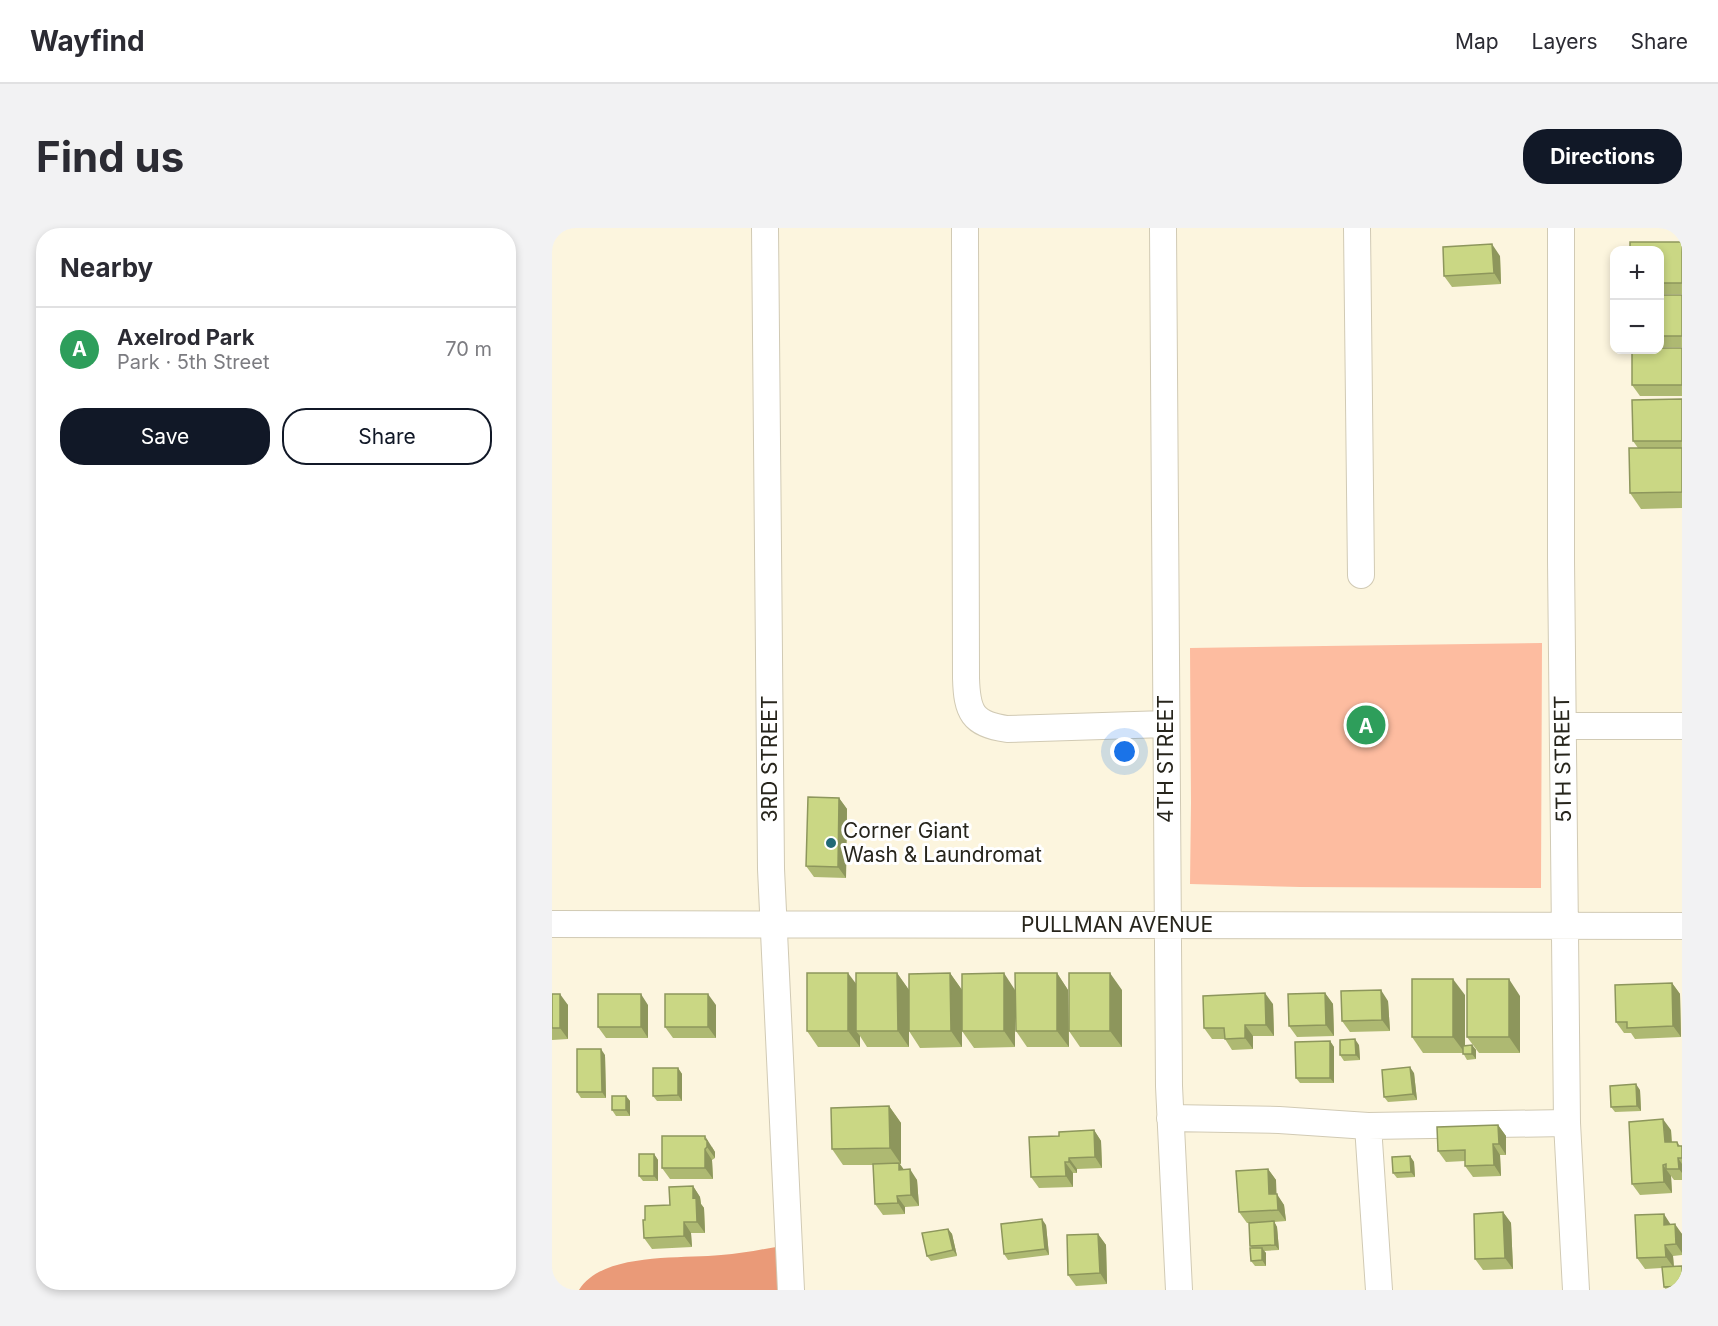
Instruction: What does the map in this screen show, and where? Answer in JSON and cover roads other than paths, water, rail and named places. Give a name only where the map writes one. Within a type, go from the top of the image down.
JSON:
[{"type":"street","name":"3RD STREET","points":[[765,228],[771,869],[791,1290]]},
{"type":"street","points":[[966,228],[966,678],[971,713],[985,724],[1007,729],[1166,724]]},
{"type":"street","name":"4TH STREET","points":[[1163,228],[1170,1118],[1179,1290]]},
{"type":"street","points":[[1357,228],[1361,575]]},
{"type":"street","name":"5TH STREET","points":[[1561,228],[1567,1123],[1576,1290]]},
{"type":"street","points":[[1563,726],[1682,726]]},
{"type":"street","name":"PULLMAN AVENUE","points":[[552,924],[1682,926]]},
{"type":"street","points":[[1170,1118],[1279,1120],[1368,1126],[1567,1123]]},
{"type":"street","points":[[1368,1126],[1379,1290]]},
{"type":"place","name":"Axelrod Park","points":[[1366,725]]},
{"type":"place","name":"Corner Giant Wash & Laundromat","points":[[831,843]]}]
